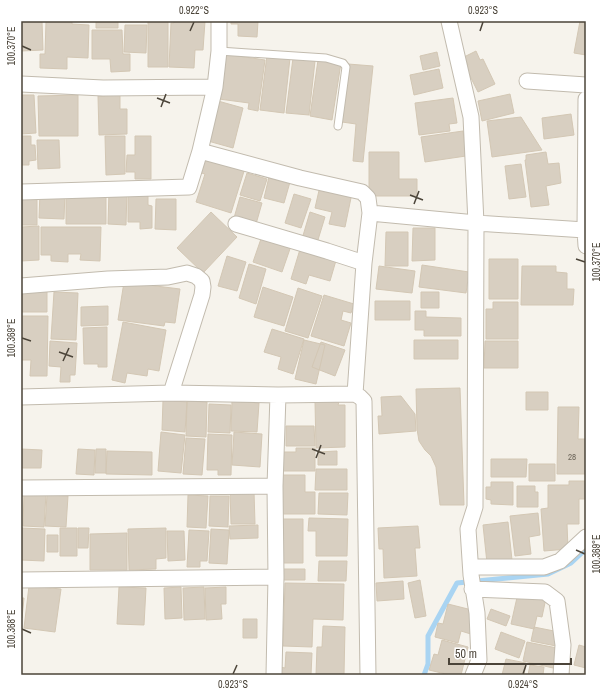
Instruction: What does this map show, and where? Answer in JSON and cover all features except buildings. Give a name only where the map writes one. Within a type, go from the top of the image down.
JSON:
[{"type":"street","points":[[21,192],[189,187],[200,151],[215,87],[219,51],[219,21]]},
{"type":"street","points":[[449,21],[471,116],[476,223],[474,507],[468,529],[471,579],[477,613],[478,660],[473,675]]},
{"type":"street","points":[[527,81],[586,85]]},
{"type":"street","points":[[21,84],[103,88],[215,87]]},
{"type":"street","points":[[586,99],[586,246]]},
{"type":"street","points":[[200,151],[300,178],[362,192],[368,198],[370,213],[364,263],[355,394]]},
{"type":"street","points":[[370,213],[476,223],[585,230]]},
{"type":"street","points":[[236,224],[364,263]]},
{"type":"street","points":[[21,286],[108,279],[168,277],[187,273],[196,276],[202,281],[203,287],[171,393]]},
{"type":"street","points":[[21,397],[171,393],[278,395],[355,394],[360,397],[364,401],[368,675]]},
{"type":"street","points":[[274,675],[276,577],[275,486],[278,395]]},
{"type":"street","points":[[21,488],[275,486]]},
{"type":"street","points":[[471,579],[544,567],[560,561],[586,537]]},
{"type":"street","points":[[21,580],[276,577]]},
{"type":"street","points":[[471,579],[546,592],[557,601],[563,645],[562,675]]},
{"type":"lane","points":[[219,51],[326,58],[343,63],[346,67],[338,126]]},
{"type":"waterway","points":[[424,675],[428,664],[428,636],[457,583],[548,574],[571,563],[586,549]]}]
